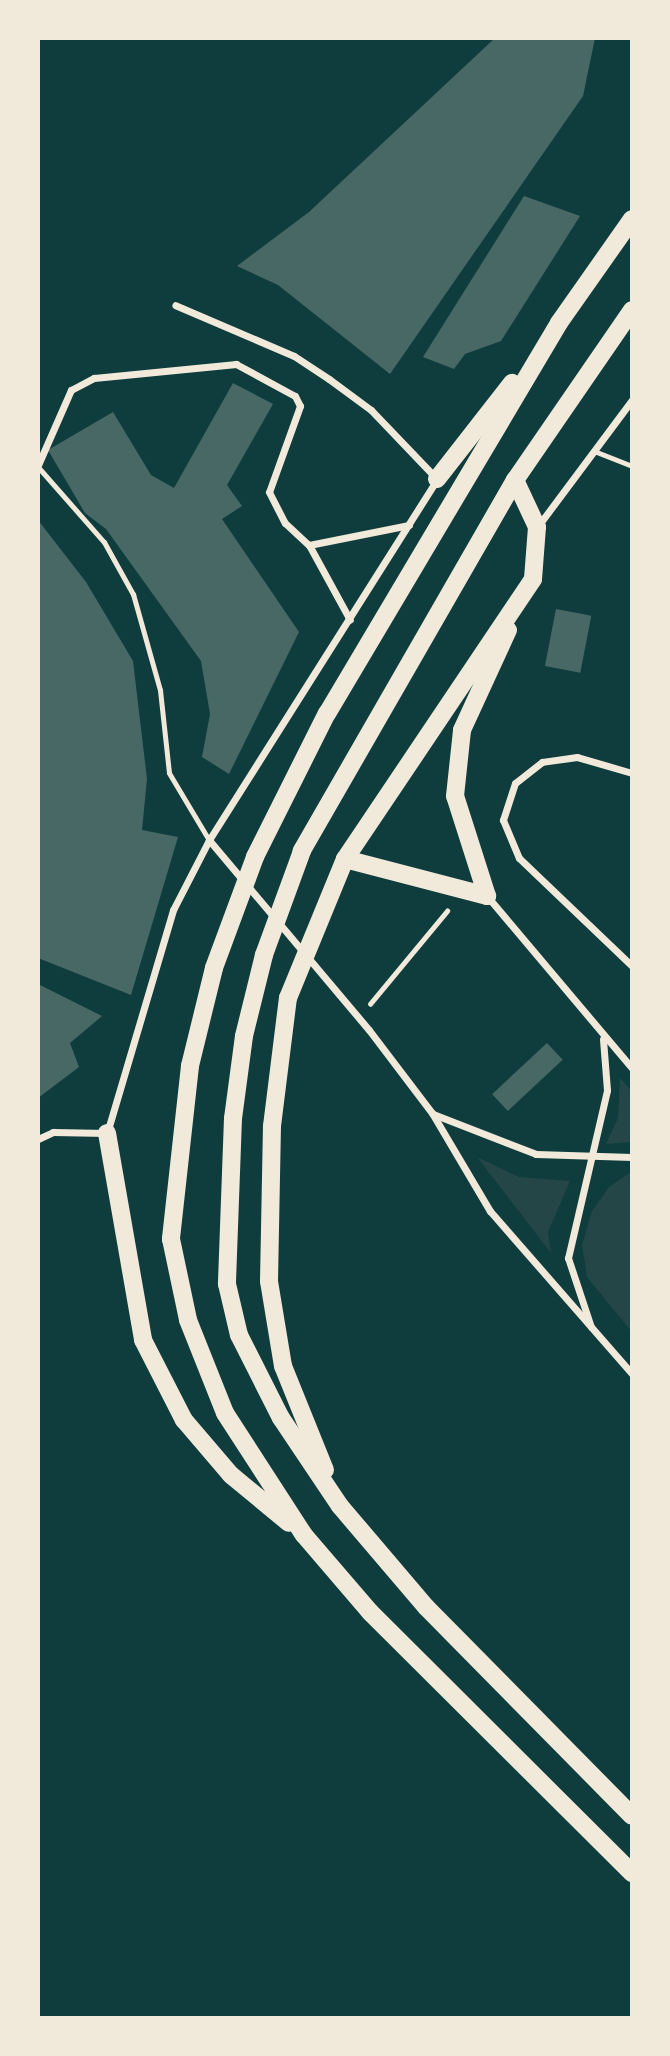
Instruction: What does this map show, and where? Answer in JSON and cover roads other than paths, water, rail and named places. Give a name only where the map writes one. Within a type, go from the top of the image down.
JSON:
[{"type":"main road","points":[[437,480],[559,323],[632,219]]},
{"type":"main road","points":[[632,310],[515,480],[302,851],[264,955],[244,1035],[233,1118],[227,1284],[239,1335],[257,1371],[340,1507],[426,1607],[632,1816]]},
{"type":"main road","points":[[559,323],[327,713],[267,833],[214,968],[190,1066],[172,1239],[188,1320],[225,1413],[304,1535],[370,1612],[632,1873]]},
{"type":"main road","points":[[345,859],[487,895],[455,796],[461,730],[533,579],[537,527],[515,480]]},
{"type":"main road","points":[[340,1507],[283,1366],[269,1281],[272,1126],[288,998],[345,859],[533,579]]},
{"type":"main road","points":[[107,1133],[143,1340],[184,1420],[230,1475],[304,1535]]},
{"type":"street","points":[[38,1139],[53,1132],[107,1133],[150,974],[173,910],[209,840],[351,620],[437,480],[371,410],[329,379],[294,356],[175,306]]},
{"type":"street","points":[[38,466],[71,390],[93,378],[236,364],[295,396],[300,406],[268,492],[285,523],[309,545],[351,620]]},
{"type":"street","points":[[537,527],[632,400]]},
{"type":"street","points":[[309,545],[410,525]]},
{"type":"street","points":[[632,773],[576,757],[542,762],[514,783],[503,820],[519,859],[632,966]]},
{"type":"street","points":[[209,840],[226,867],[369,1030],[432,1113],[490,1210],[631,1373]]},
{"type":"street","points":[[487,895],[603,1039],[632,1068]]},
{"type":"street","points":[[592,1331],[568,1258],[607,1090],[603,1039]]},
{"type":"street","points":[[432,1113],[536,1154],[632,1157]]},
{"type":"lane","points":[[594,451],[632,466]]},
{"type":"lane","points":[[38,466],[104,542],[133,594],[160,690],[169,773],[209,840]]}]
